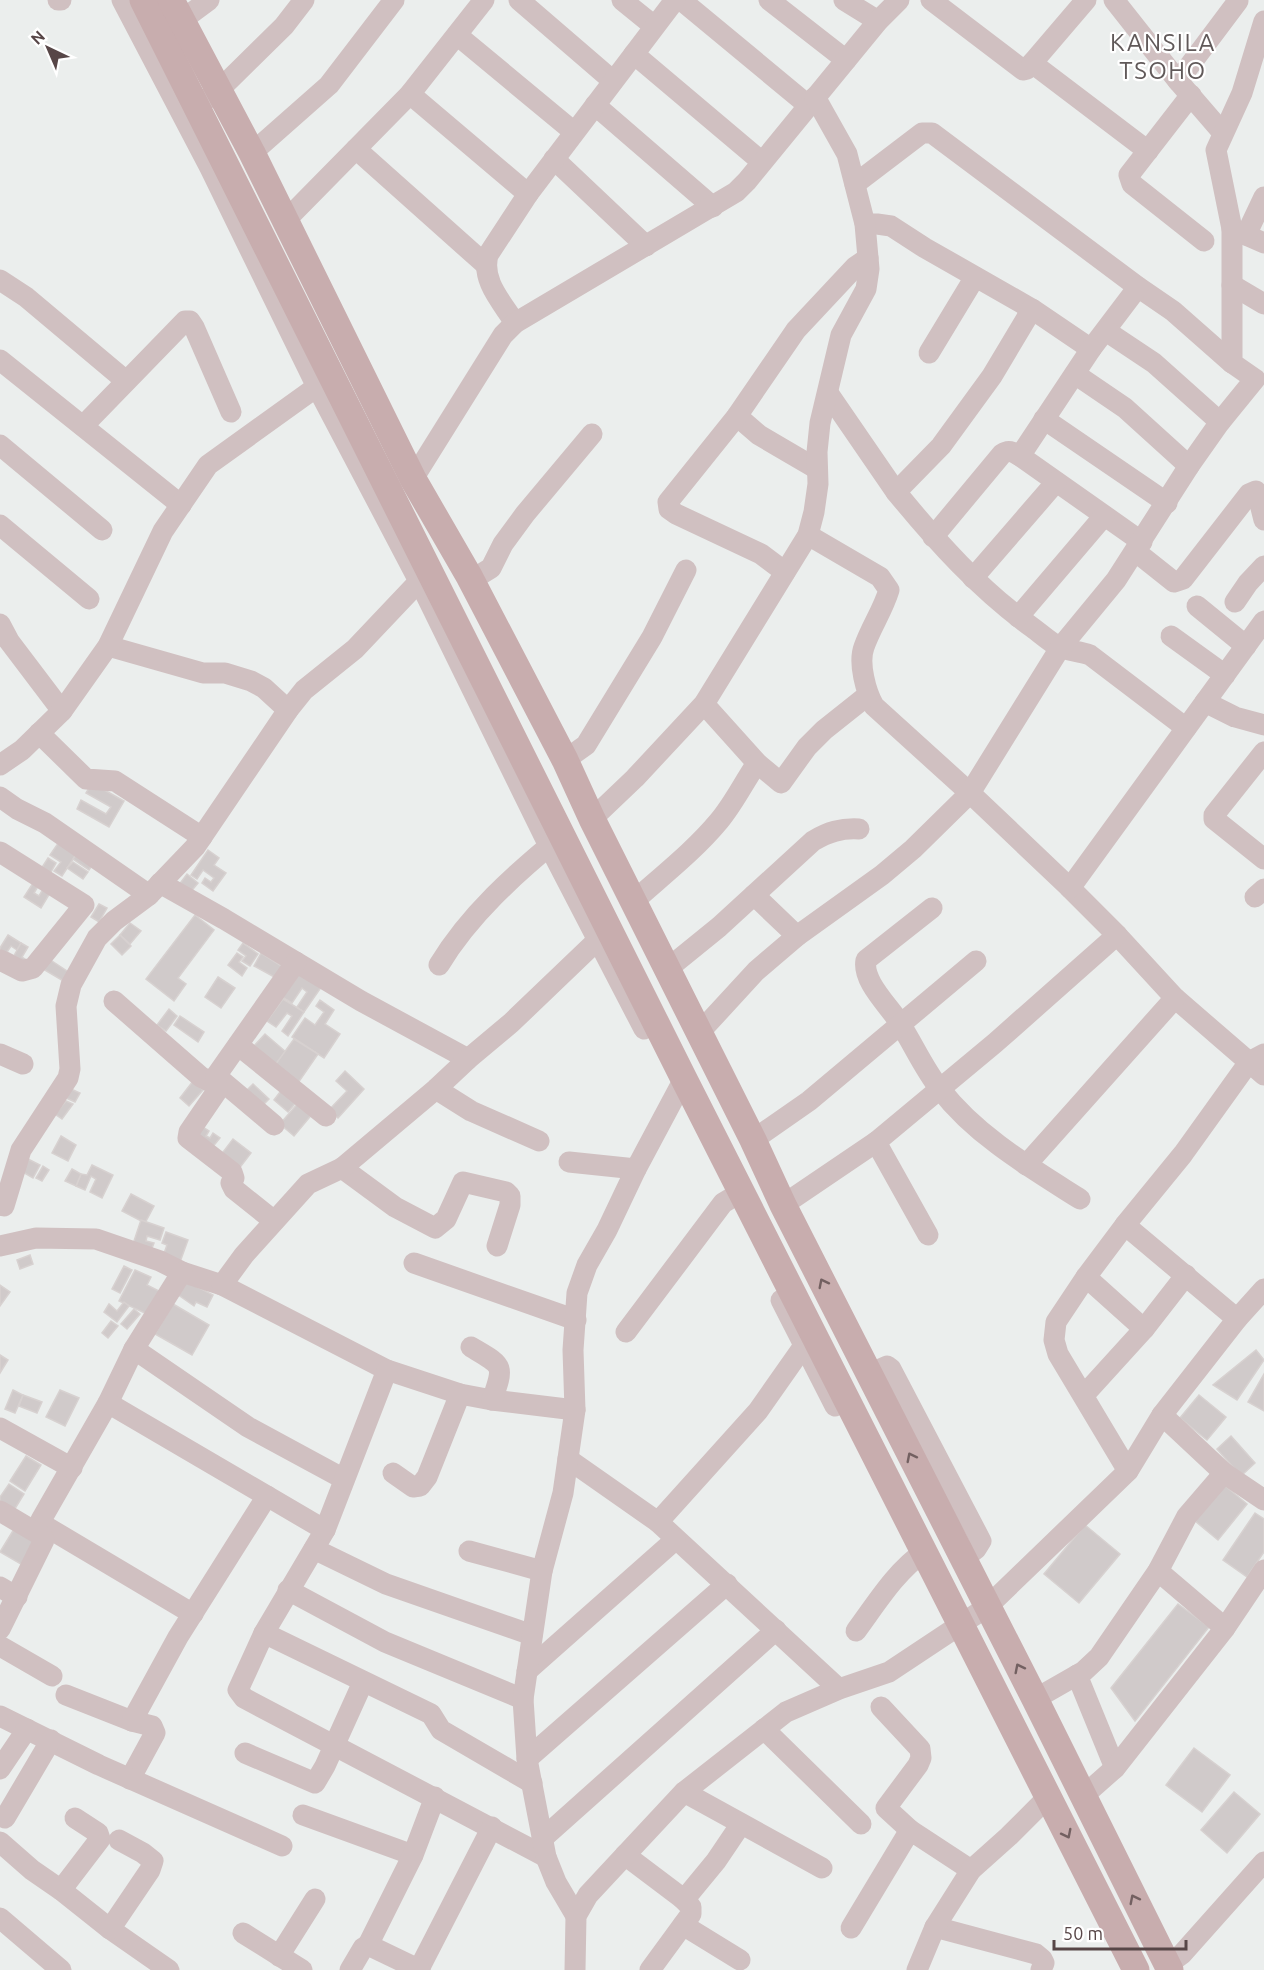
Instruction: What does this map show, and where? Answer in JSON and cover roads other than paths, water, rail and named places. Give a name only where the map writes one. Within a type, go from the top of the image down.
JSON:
[{"type":"main road","points":[[143,0],[208,98],[252,153],[413,479],[469,576],[565,760],[666,970],[869,1374],[940,1486],[963,1559],[1168,1967]]},
{"type":"main road","points":[[176,10],[208,98],[325,382],[1044,1801],[1136,1970]]},
{"type":"street","points":[[0,765],[22,750],[62,711],[108,646],[163,531],[208,465],[325,382],[122,0]]},
{"type":"street","points":[[176,10],[209,0]]},
{"type":"street","points":[[208,98],[284,26],[304,0]]},
{"type":"street","points":[[252,153],[329,85],[394,0]]},
{"type":"street","points":[[286,220],[410,94],[484,0]]},
{"type":"street","points":[[519,0],[613,81]]},
{"type":"street","points":[[621,0],[654,26]]},
{"type":"street","points":[[515,323],[488,279],[486,265],[488,255],[554,159],[675,0]]},
{"type":"street","points":[[592,819],[635,778],[704,704],[808,535],[818,484],[817,452],[820,423],[841,335],[866,289],[869,269],[865,224],[847,154],[812,101],[681,0]]},
{"type":"street","points":[[770,0],[846,60]]},
{"type":"street","points":[[844,0],[878,21]]},
{"type":"street","points":[[413,479],[503,335],[515,323],[736,192],[878,21],[899,0]]},
{"type":"street","points":[[931,0],[1019,68],[1027,69],[1086,0]]},
{"type":"street","points":[[1114,0],[1222,132]]},
{"type":"street","points":[[1204,241],[1130,180],[1129,175],[1148,151],[1237,1],[1264,20],[1242,93],[1222,132],[1216,150],[1247,236]]},
{"type":"street","points":[[457,35],[574,132]]},
{"type":"street","points":[[634,54],[762,162]]},
{"type":"street","points":[[1032,63],[1148,151]]},
{"type":"street","points":[[410,94],[528,195]]},
{"type":"street","points":[[595,105],[713,207]]},
{"type":"street","points":[[699,1033],[756,971],[796,936],[882,875],[913,849],[970,793],[1060,648],[1116,580],[1220,422],[1261,382],[1232,363],[1173,311],[932,133],[922,133],[855,184]]},
{"type":"street","points":[[356,149],[486,265]]},
{"type":"street","points":[[554,159],[646,246]]},
{"type":"street","points":[[1232,363],[1232,285],[1247,236],[1264,197]]},
{"type":"street","points":[[865,224],[891,226],[1032,309],[1091,350]]},
{"type":"street","points":[[785,572],[761,554],[669,509],[668,502],[737,416],[796,330],[855,267],[868,258]]},
{"type":"street","points":[[929,353],[975,277]]},
{"type":"street","points":[[0,280],[26,297],[126,381]]},
{"type":"street","points":[[1232,285],[1264,304]]},
{"type":"street","points":[[1020,456],[1091,350],[1138,287]]},
{"type":"street","points":[[896,492],[941,446],[992,376],[1032,309]]},
{"type":"street","points":[[83,426],[186,321],[190,321],[231,412]]},
{"type":"street","points":[[1106,331],[1154,363],[1220,422]]},
{"type":"street","points":[[0,360],[181,505]]},
{"type":"street","points":[[1075,374],[1125,408],[1190,466]]},
{"type":"street","points":[[828,393],[896,492],[933,537],[973,578],[1018,617],[1060,648],[1079,650],[1090,655],[1186,728]]},
{"type":"street","points":[[737,416],[759,435],[818,469]]},
{"type":"street","points":[[1044,418],[1167,502]]},
{"type":"street","points":[[469,576],[478,576],[491,568],[503,544],[525,514],[592,434]]},
{"type":"street","points":[[0,445],[102,530]]},
{"type":"street","points":[[933,537],[1002,454],[1007,451],[1020,456],[1104,516],[1174,582],[1183,579],[1254,490],[1261,498],[1264,520]]},
{"type":"street","points":[[973,578],[1056,482]]},
{"type":"street","points":[[1018,617],[1104,516]]},
{"type":"street","points":[[0,525],[89,599]]},
{"type":"street","points":[[808,535],[880,577],[889,590],[886,602],[862,649],[864,680],[874,706],[1070,888],[1175,998],[1259,1063],[1125,1225],[1056,1322],[1054,1341],[1058,1354],[1128,1471]]},
{"type":"street","points":[[1235,602],[1264,566]]},
{"type":"street","points":[[565,760],[585,745],[591,736],[652,637],[686,570]]},
{"type":"street","points":[[1,1208],[21,1150],[69,1078],[66,1006],[71,985],[97,938],[188,856],[304,690],[355,649],[424,576]]},
{"type":"street","points":[[1197,606],[1246,646]]},
{"type":"street","points":[[1070,888],[1264,621]]},
{"type":"street","points":[[1171,636],[1225,675]]},
{"type":"street","points":[[3,639],[62,711]]},
{"type":"street","points":[[108,646],[203,673],[225,674],[251,681],[264,688],[288,710]]},
{"type":"street","points":[[704,704],[757,763],[781,783],[807,747],[824,730],[868,695]]},
{"type":"street","points":[[1205,702],[1235,717],[1264,725]]},
{"type":"street","points":[[39,733],[86,779],[115,781],[202,837]]},
{"type":"street","points":[[1264,752],[1214,815],[1214,819],[1264,859]]},
{"type":"street","points":[[634,901],[679,862],[718,822],[757,763]]},
{"type":"street","points":[[0,797],[154,889],[296,962],[361,1001],[468,1059]]},
{"type":"street","points":[[666,970],[719,927],[813,841],[828,832],[846,828],[859,829]]},
{"type":"street","points":[[439,965],[449,947],[510,879],[556,841]]},
{"type":"street","points":[[0,852],[84,903],[83,908],[33,968],[22,971],[0,960]]},
{"type":"street","points":[[754,895],[796,936]]},
{"type":"street","points":[[932,908],[866,960],[864,967],[871,982],[900,1024],[939,1089],[971,1122],[1026,1165],[1080,1199]]},
{"type":"street","points":[[71,922],[97,938]]},
{"type":"street","points":[[222,1285],[274,1221],[308,1184],[342,1168],[436,1089],[511,1023],[604,934]]},
{"type":"street","points":[[783,1204],[876,1142],[1117,935]]},
{"type":"street","points":[[753,1140],[809,1101],[976,961]]},
{"type":"street","points":[[274,1221],[234,1189],[231,1183],[234,1178],[232,1172],[188,1138],[189,1132],[217,1091],[216,1080],[296,962]]},
{"type":"street","points":[[1026,1165],[1175,998]]},
{"type":"street","points":[[114,1001],[201,1077],[216,1080],[274,1125]]},
{"type":"street","points":[[238,1045],[326,1116]]},
{"type":"street","points":[[0,1054],[23,1064]]},
{"type":"street","points":[[576,1916],[556,1882],[544,1848],[527,1759],[523,1699],[542,1571],[563,1493],[575,1410],[573,1350],[577,1293],[587,1265],[608,1230],[636,1168],[681,1085]]},
{"type":"street","points":[[436,1089],[471,1112],[539,1141]]},
{"type":"street","points":[[876,1142],[928,1235]]},
{"type":"street","points":[[569,1162],[636,1168]]},
{"type":"street","points":[[342,1168],[395,1207],[435,1228],[446,1220],[463,1182],[506,1192],[510,1196],[510,1205],[497,1246]]},
{"type":"street","points":[[626,1332],[703,1227],[723,1203],[737,1195]]},
{"type":"street","points":[[1125,1225],[1237,1319]]},
{"type":"street","points":[[0,1246],[36,1238],[96,1239],[222,1285],[387,1370],[460,1394],[575,1410]]},
{"type":"street","points":[[414,1263],[576,1320]]},
{"type":"street","points":[[182,1272],[134,1349],[108,1403],[41,1520],[45,1526],[193,1614]]},
{"type":"street","points":[[1084,1395],[1144,1329],[1186,1275]]},
{"type":"street","points":[[1086,1277],[1144,1329]]},
{"type":"street","points":[[575,1970],[576,1916],[588,1895],[684,1792],[786,1712],[839,1689],[889,1672],[987,1606],[1128,1471],[1162,1415],[1264,1288]]},
{"type":"street","points":[[658,1522],[758,1411],[809,1339]]},
{"type":"street","points":[[471,1347],[498,1364],[501,1374],[492,1400]]},
{"type":"street","points":[[134,1349],[248,1427],[344,1479]]},
{"type":"street","points":[[387,1370],[320,1539],[264,1633],[238,1690],[240,1695],[492,1827],[544,1848]]},
{"type":"street","points":[[393,1473],[413,1486],[420,1486],[427,1477],[460,1394]]},
{"type":"street","points":[[108,1403],[267,1496],[320,1539],[386,1584],[532,1635]]},
{"type":"street","points":[[1162,1415],[1224,1473],[1264,1500]]},
{"type":"street","points":[[0,1428],[72,1468]]},
{"type":"street","points":[[568,1460],[658,1522],[839,1689]]},
{"type":"street","points":[[1035,1699],[1077,1675],[1099,1657],[1158,1571],[1187,1516],[1224,1473]]},
{"type":"street","points":[[132,1721],[193,1614],[267,1496]]},
{"type":"street","points":[[0,1511],[42,1536],[44,1540],[8,1592],[0,1629]]},
{"type":"street","points":[[527,1671],[675,1540]]},
{"type":"street","points":[[469,1551],[542,1571]]},
{"type":"street","points":[[856,1631],[902,1571],[919,1555]]},
{"type":"street","points":[[1083,1797],[1114,1768],[1225,1628],[1264,1570]]},
{"type":"street","points":[[1158,1571],[1225,1628]]},
{"type":"street","points":[[527,1759],[727,1584]]},
{"type":"street","points":[[288,1590],[385,1642],[523,1699]]},
{"type":"street","points":[[544,1848],[776,1630]]},
{"type":"street","points":[[264,1633],[431,1714],[441,1730],[532,1783]]},
{"type":"street","points":[[0,1646],[52,1676]]},
{"type":"street","points":[[1077,1675],[1114,1768]]},
{"type":"street","points":[[245,1753],[315,1783],[363,1682]]},
{"type":"street","points":[[66,1695],[132,1721],[152,1726],[155,1733],[130,1779]]},
{"type":"street","points":[[880,1707],[920,1749],[921,1758],[886,1808],[910,1830],[971,1870]]},
{"type":"street","points":[[0,1716],[99,1765],[282,1846]]},
{"type":"street","points":[[0,1769],[27,1729]]},
{"type":"street","points":[[764,1729],[861,1824]]},
{"type":"street","points":[[5,1818],[51,1740]]},
{"type":"street","points":[[684,1792],[822,1868]]},
{"type":"street","points":[[350,1970],[363,1948],[368,1944],[413,1855],[435,1797]]},
{"type":"street","points":[[917,1970],[936,1927],[971,1870],[1044,1801]]},
{"type":"street","points":[[303,1815],[413,1855]]},
{"type":"street","points":[[61,1890],[100,1839],[98,1833],[75,1818]]},
{"type":"street","points":[[682,1898],[688,1895],[716,1861],[741,1824]]},
{"type":"street","points":[[368,1944],[420,1970],[492,1827]]},
{"type":"street","points":[[851,1928],[910,1830]]},
{"type":"street","points":[[110,1929],[150,1870],[153,1861],[119,1840]]},
{"type":"street","points":[[0,1842],[32,1870],[169,1970]]},
{"type":"street","points":[[625,1855],[691,1907],[691,1914],[650,1970]]},
{"type":"street","points":[[1168,1967],[1264,1862]]},
{"type":"street","points":[[279,1956],[315,1899]]},
{"type":"street","points":[[0,1918],[61,1970]]},
{"type":"street","points":[[683,1924],[740,1960]]},
{"type":"street","points":[[936,1927],[1036,1954],[1044,1963],[1041,1970]]},
{"type":"street","points":[[243,1933],[302,1970]]},
{"type":"district","name":"KANSILA TSOHO","points":[[1163,56]]}]
